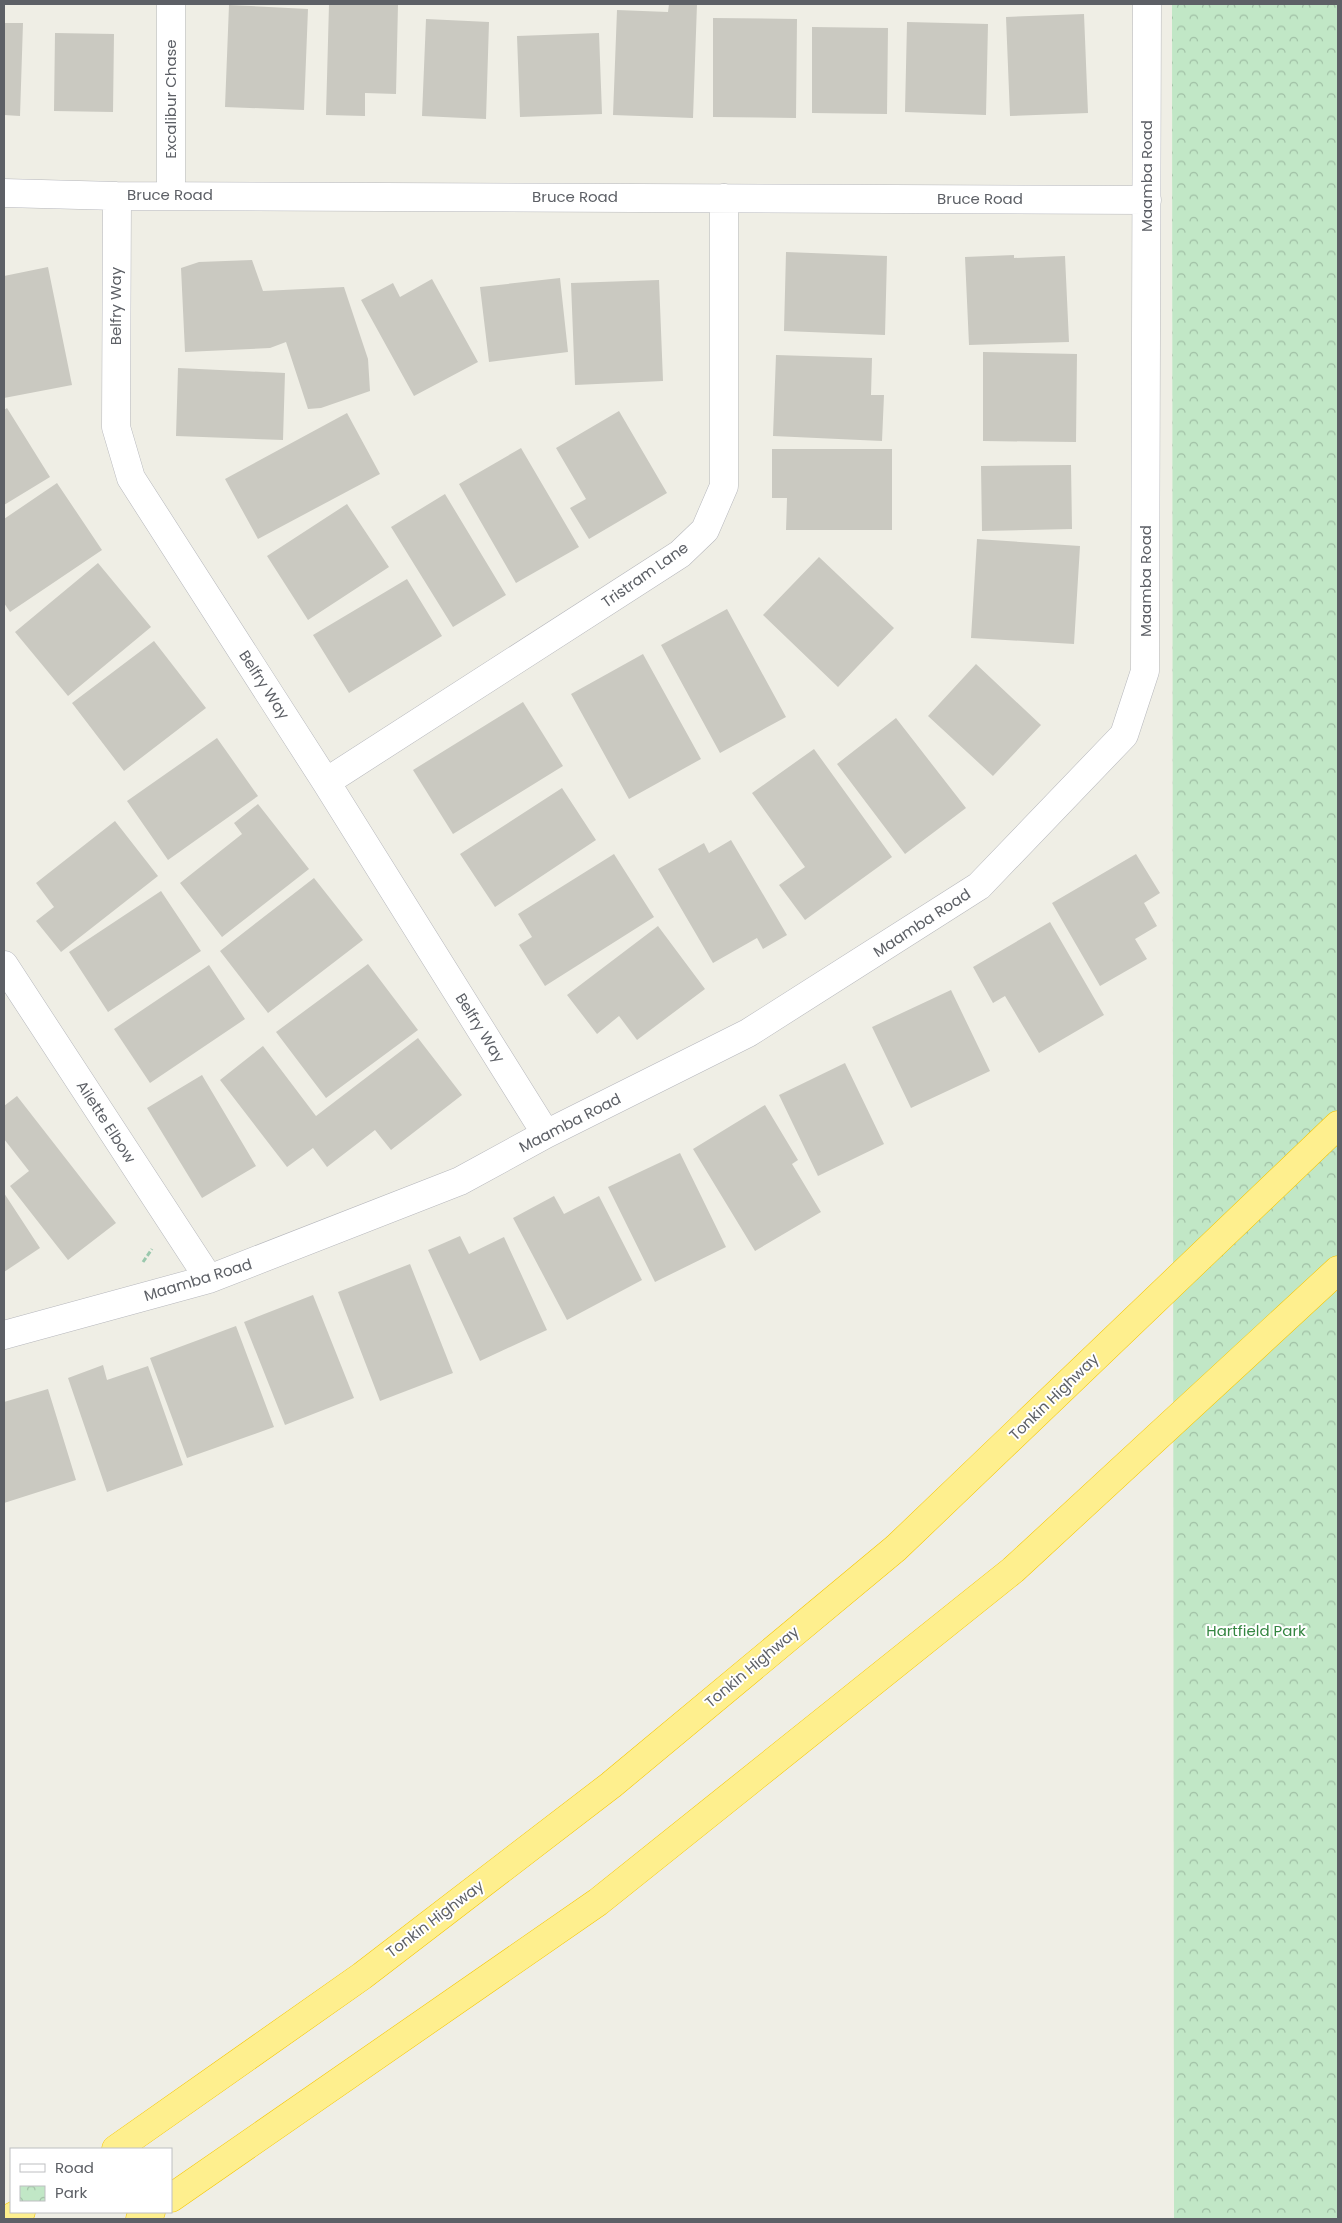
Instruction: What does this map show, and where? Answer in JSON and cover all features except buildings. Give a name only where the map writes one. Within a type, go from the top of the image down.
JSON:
[{"type":"highway","name":"Tonkin Highway","points":[[117,2148],[362,1976],[611,1785],[896,1548],[1338,1125]]},
{"type":"highway","points":[[172,2197],[598,1902],[1013,1570],[1338,1270]]},
{"type":"highway","points":[[8,2219],[19,2213]]},
{"type":"street","name":"Excalibur Chase","points":[[171,4],[171,195]]},
{"type":"street","name":"Maamba Road","points":[[4,1335],[209,1279],[460,1181],[546,1134],[748,1033],[979,886],[1124,735],[1145,671],[1147,4]]},
{"type":"street","name":"Bruce Road","points":[[4,193],[117,196],[1147,200]]},
{"type":"street","name":"Belfry Way","points":[[117,196],[116,426],[131,478],[326,782],[546,1134]]},
{"type":"street","name":"Tristram Lane","points":[[326,782],[680,554],[705,530],[724,486],[724,198]]},
{"type":"street","name":"Ailette Elbow","points":[[4,965],[209,1279]]},
{"type":"path","points":[[142,1264],[156,1242]]},
{"type":"green space","name":"Hartfield Park","points":[[1172,4],[1338,4],[1338,2219],[1174,2219]]}]
